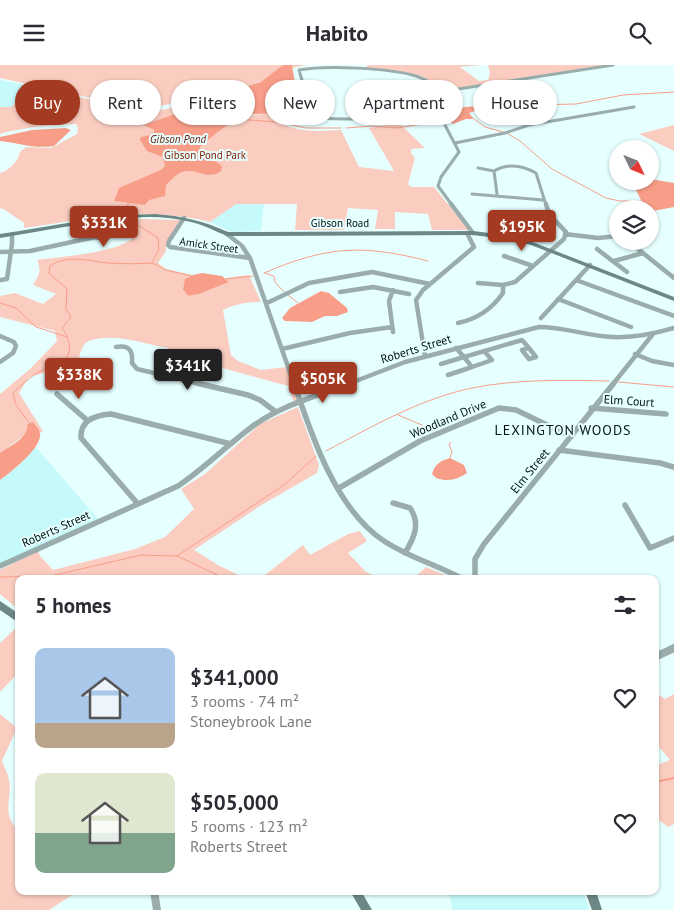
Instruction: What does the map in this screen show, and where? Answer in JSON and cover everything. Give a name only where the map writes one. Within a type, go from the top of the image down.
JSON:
[{"type":"street","points":[[463,88],[613,65]]},
{"type":"street","points":[[345,117],[302,116],[299,112],[306,105],[309,93],[304,87],[299,70],[303,67],[374,69],[400,72],[423,80]]},
{"type":"street","points":[[455,143],[508,133],[529,125],[634,107]]},
{"type":"street","points":[[446,125],[455,143],[458,155],[440,178],[438,186],[473,233]]},
{"type":"street","points":[[478,168],[494,171],[506,165],[519,165],[529,168],[536,173],[549,214],[565,233],[592,239],[609,238]]},
{"type":"street","points":[[494,171],[497,195]]},
{"type":"street","points":[[472,194],[543,200]]},
{"type":"street","points":[[492,219],[509,223],[521,222],[549,214]]},
{"type":"street","name":"Gibson Road","points":[[0,237],[117,217],[140,215],[184,218],[204,223],[228,234],[473,233],[520,240],[590,265],[674,299]]},
{"type":"street","name":"Amick Street","points":[[184,218],[169,241],[168,245],[172,248],[250,258]]},
{"type":"street","points":[[425,356],[415,303],[418,295],[474,247],[473,242],[466,233]]},
{"type":"street","points":[[478,283],[502,285],[519,280],[564,239],[565,233]]},
{"type":"street","points":[[0,280],[7,279],[12,234]]},
{"type":"street","points":[[228,234],[242,246],[250,258],[310,431],[353,512],[365,526],[387,543],[454,575]]},
{"type":"street","points":[[0,252],[30,251],[95,237]]},
{"type":"street","points":[[597,249],[627,273]]},
{"type":"street","points":[[639,250],[674,278]]},
{"type":"street","points":[[614,261],[643,253]]},
{"type":"street","points":[[504,256],[533,267]]},
{"type":"street","points":[[541,318],[590,265]]},
{"type":"street","points":[[267,303],[309,283],[372,272],[389,273],[430,284]]},
{"type":"street","points":[[576,280],[674,316]]},
{"type":"street","points":[[458,323],[475,319],[494,303],[502,296],[502,285]]},
{"type":"street","points":[[340,292],[373,287],[409,294]]},
{"type":"street","points":[[282,349],[308,345],[335,336],[371,328],[392,329],[389,301],[393,290]]},
{"type":"street","points":[[558,299],[631,327]]},
{"type":"street","name":"Roberts Street","points":[[0,566],[186,481],[253,426],[276,412],[392,366],[515,332],[545,326],[605,336],[653,334],[674,328]]},
{"type":"street","points":[[515,332],[528,348]]},
{"type":"street","name":"Elm Street","points":[[475,575],[474,566],[479,551],[591,408],[653,334]]},
{"type":"street","points":[[0,336],[14,342],[16,346],[13,353],[0,362]]},
{"type":"street","points":[[441,364],[522,340]]},
{"type":"street","points":[[116,347],[124,346],[131,350],[132,367],[248,395],[260,400],[276,412]]},
{"type":"street","points":[[456,348],[472,367]]},
{"type":"street","points":[[448,375],[492,360],[484,351]]},
{"type":"street","points":[[635,354],[652,361],[674,365]]},
{"type":"street","points":[[57,393],[88,421]]},
{"type":"street","name":"Woodland Drive","points":[[339,488],[420,441],[499,408],[516,410],[570,436]]},
{"type":"street","name":"Elm Court","points":[[591,408],[666,414]]},
{"type":"street","points":[[138,504],[82,438],[82,427],[88,421],[99,416],[111,414],[226,441],[231,444]]},
{"type":"street","points":[[559,450],[660,463],[674,467]]},
{"type":"street","points":[[393,503],[410,508],[416,517],[415,532],[405,553]]},
{"type":"street","points":[[625,505],[650,548],[674,538]]},
{"type":"street","points":[[0,605],[15,616]]},
{"type":"street","points":[[659,655],[674,648]]},
{"type":"street","points":[[155,895],[157,910]]},
{"type":"street","points":[[358,895],[368,910]]},
{"type":"street","points":[[591,895],[597,910]]},
{"type":"shaded area","points":[[0,80],[15,83],[15,104],[10,107],[0,107]]},
{"type":"shaded area","points":[[236,204],[264,204],[261,231],[232,232],[210,222]]},
{"type":"shaded area","points":[[35,446],[98,519],[0,564],[0,480],[20,464]]},
{"type":"shaded area","points":[[449,895],[584,895],[589,910],[453,910]]},
{"type":"green space","points":[[0,65],[307,65],[292,68],[294,80],[265,80],[255,84],[255,80],[171,80],[171,102],[161,106],[161,80],[90,80],[90,98],[80,96],[80,80],[15,81],[0,78]]},
{"type":"green space","points":[[368,65],[483,65],[460,67],[478,80],[473,80],[473,86],[463,87],[463,80],[428,80],[422,76],[365,68]]},
{"type":"green space","points":[[488,65],[606,65],[509,80],[488,80],[490,73]]},
{"type":"green space","name":"Gibson Pond Park","points":[[80,97],[90,99],[90,125],[161,125],[161,110],[171,108],[171,125],[255,125],[255,115],[265,114],[265,125],[285,125],[311,131],[341,130],[359,167],[394,171],[369,128],[401,125],[425,148],[411,149],[411,153],[415,158],[408,184],[411,187],[434,187],[469,230],[432,230],[428,214],[395,212],[395,229],[375,229],[378,210],[348,208],[344,230],[295,230],[297,204],[236,204],[210,222],[187,217],[140,214],[94,218],[24,228],[24,223],[2,208],[0,209],[0,173],[13,165],[20,152],[26,147],[51,148],[77,134],[76,125],[80,125]]},
{"type":"green space","points":[[15,104],[15,125],[57,125],[28,128],[0,134],[0,107],[10,107]]},
{"type":"green space","points":[[674,125],[674,151],[659,144],[659,140],[651,140],[639,134]]},
{"type":"green space","points":[[140,219],[180,220],[166,244],[166,251],[158,263],[166,269],[193,275],[188,277],[183,287],[188,296],[199,294],[229,282],[225,278],[249,275],[261,302],[232,306],[223,310],[231,355],[238,361],[261,370],[286,367],[298,401],[294,402],[288,386],[167,353],[168,348],[118,338],[98,339],[85,344],[79,357],[114,373],[100,384],[62,368],[29,377],[19,393],[43,431],[40,433],[33,422],[27,424],[28,430],[26,434],[0,453],[0,394],[30,369],[57,341],[55,331],[0,317],[0,296],[15,293],[43,304],[56,294],[33,285],[39,273],[37,260],[86,254],[123,244],[132,239],[130,230],[115,224],[103,223]]},
{"type":"green space","points":[[298,407],[319,465],[317,473],[260,506],[194,550],[239,575],[15,575],[15,607],[0,594],[0,570],[38,551],[40,556],[53,570],[135,549],[165,537],[194,509],[181,489],[205,474],[260,424]]},
{"type":"green space","points":[[360,531],[367,541],[348,553],[366,572],[372,575],[265,575],[303,545],[310,555],[348,534]]},
{"type":"green space","points":[[426,567],[445,575],[417,575]]},
{"type":"green space","points":[[15,629],[15,676],[0,692],[0,643]]},
{"type":"green space","points":[[674,694],[674,824],[668,827],[659,820],[659,764],[670,760],[659,747],[659,695],[665,699]]},
{"type":"green space","points":[[0,714],[15,726],[15,732],[2,761],[10,786],[8,806],[10,819],[15,826],[15,895],[72,895],[49,910],[0,910]]},
{"type":"water","name":"Gibson Pond","points":[[283,65],[292,65],[294,80],[265,80],[265,114],[255,115],[255,84],[261,82]]},
{"type":"water","points":[[473,106],[473,112],[469,113],[473,119],[463,120],[463,107]]},
{"type":"water","name":"Gibson Pond","points":[[171,116],[171,125],[227,125],[200,147],[201,151],[222,166],[221,171],[211,175],[192,171],[180,173],[166,185],[165,196],[149,200],[145,205],[114,201],[119,188],[161,170],[165,166],[163,157],[147,151],[140,140],[141,137],[151,135],[154,132],[154,130],[144,125],[161,125],[161,119]]},
{"type":"water","points":[[66,128],[71,130],[54,146],[33,146],[0,141],[0,137],[32,130]]},
{"type":"water","points":[[659,180],[674,183],[674,207],[659,210],[659,200],[641,200],[636,190],[659,190]]},
{"type":"water","points":[[202,273],[222,276],[229,282],[199,294],[188,296],[183,289],[185,279]]},
{"type":"water","points":[[321,291],[329,293],[347,308],[348,312],[337,316],[325,316],[312,322],[285,321],[282,318],[290,308]]},
{"type":"water","points":[[33,422],[40,432],[35,448],[11,472],[0,480],[0,453],[22,437],[27,429],[27,424]]},
{"type":"water","points":[[450,458],[464,465],[467,473],[452,480],[436,478],[432,474],[436,465]]},
{"type":"waterway","points":[[557,104],[576,104],[623,95],[674,92]]},
{"type":"waterway","points":[[255,120],[277,122],[306,128],[341,128]]},
{"type":"waterway","points":[[346,128],[372,126],[397,128],[416,125]]},
{"type":"waterway","points":[[482,125],[503,132]]},
{"type":"waterway","points":[[508,134],[520,141],[552,169],[606,198],[615,200]]},
{"type":"waterway","points":[[129,202],[124,214],[127,218],[158,238],[159,250],[152,262]]},
{"type":"waterway","points":[[264,273],[307,257],[345,251],[383,252],[428,261]]},
{"type":"waterway","points":[[67,337],[62,328],[71,317],[66,309],[67,289],[49,273],[50,266],[57,262],[71,259],[130,264],[152,263],[166,270],[191,276]]},
{"type":"waterway","points":[[265,273],[274,276],[275,282],[284,292]]},
{"type":"waterway","points":[[226,279],[253,276]]},
{"type":"waterway","points":[[288,295],[298,303]]},
{"type":"waterway","points":[[0,303],[16,308],[36,327],[67,337]]},
{"type":"waterway","points":[[30,424],[16,405],[13,393],[37,373],[53,367],[66,359],[69,349],[67,337]]},
{"type":"waterway","points":[[326,451],[415,406],[472,388],[558,380],[609,381]]},
{"type":"waterway","points":[[618,382],[674,387]]},
{"type":"waterway","points":[[398,415],[422,425]]},
{"type":"waterway","points":[[450,458],[452,452],[449,444],[451,442]]},
{"type":"waterway","points":[[177,556],[284,485],[316,456]]},
{"type":"waterway","points":[[55,575],[141,555],[177,556]]},
{"type":"waterway","points":[[177,556],[217,575]]},
{"type":"waterway","points":[[0,577],[15,577]]},
{"type":"waterway","points":[[659,781],[674,778]]},
{"type":"district","name":"LEXINGTON WOODS","points":[[563,430]]}]
